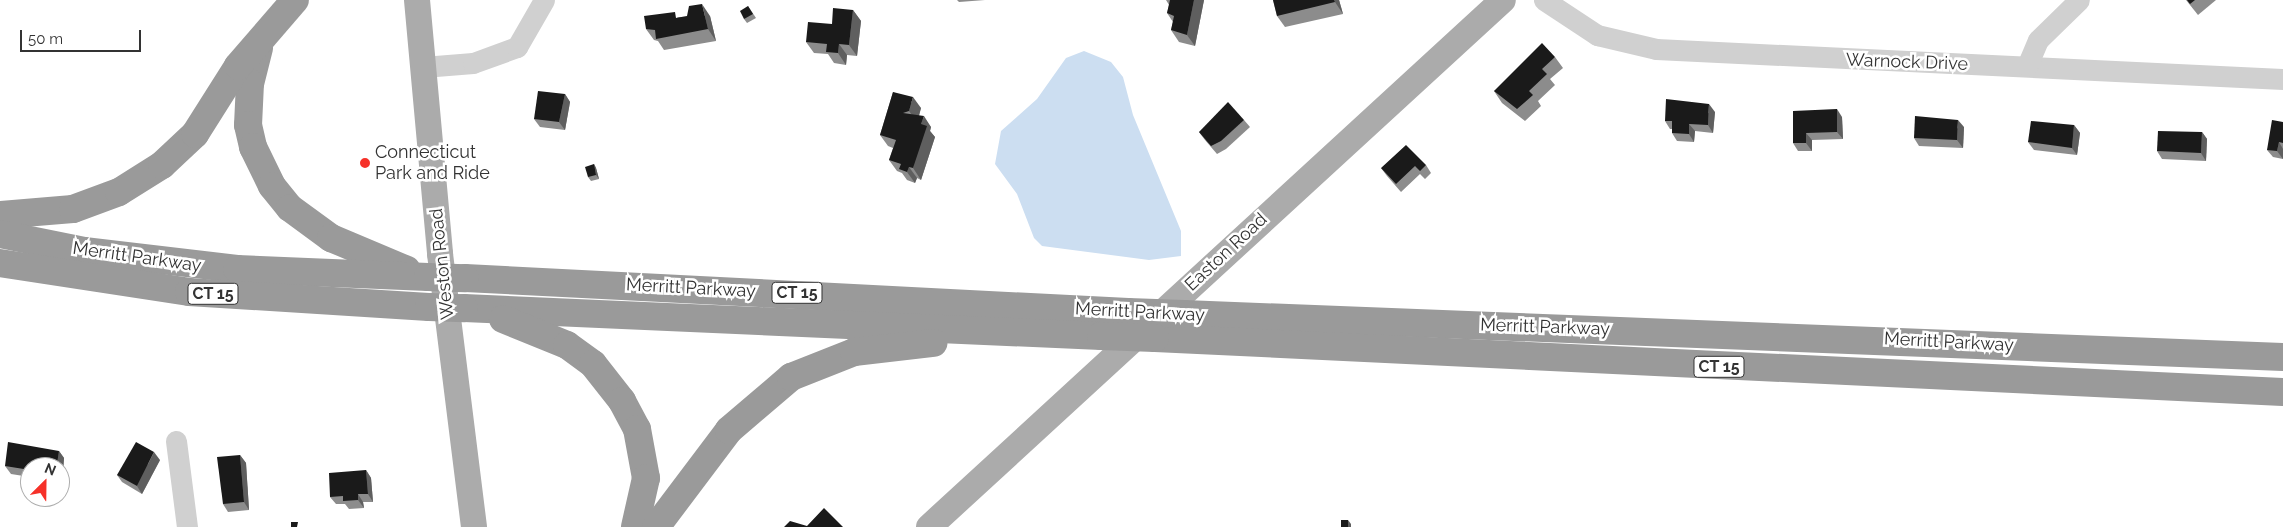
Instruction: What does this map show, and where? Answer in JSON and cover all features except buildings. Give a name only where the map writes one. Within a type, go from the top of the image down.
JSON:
[{"type":"highway","points":[[0,215],[59,213],[119,192],[148,175],[195,134],[262,35],[295,0]]},
{"type":"highway","points":[[262,35],[247,106],[253,147],[272,186],[290,208],[331,238],[428,277]]},
{"type":"highway","name":"Merritt Parkway","points":[[0,234],[94,252],[237,269],[465,278],[1128,312],[2283,357]]},
{"type":"highway","name":"Merritt Parkway","points":[[0,263],[180,291],[429,307],[1155,338],[2283,392]]},
{"type":"highway","points":[[464,308],[550,335],[581,354],[613,387],[643,449],[646,478],[635,527]]},
{"type":"highway","points":[[656,527],[745,414],[775,388],[812,367],[878,347],[1101,336]]},
{"type":"main road","name":"Weston Road","points":[[417,0],[474,527]]},
{"type":"main road","name":"Easton Road","points":[[929,527],[1503,0]]},
{"type":"street","points":[[423,67],[473,63],[517,46],[544,0]]},
{"type":"street","name":"Warnock Drive","points":[[1544,0],[1597,35],[1638,47],[2283,79]]},
{"type":"street","points":[[2027,66],[2038,40],[2079,0]]},
{"type":"street","points":[[176,441],[187,527]]},
{"type":"water","points":[[1084,51],[1111,62],[1123,77],[1133,115],[1181,231],[1181,256],[1149,260],[1042,246],[1034,238],[1017,194],[995,164],[1001,131],[1037,99],[1066,58]]},
{"type":"place","name":"Connecticut Park and Ride","points":[[365,163]]}]
